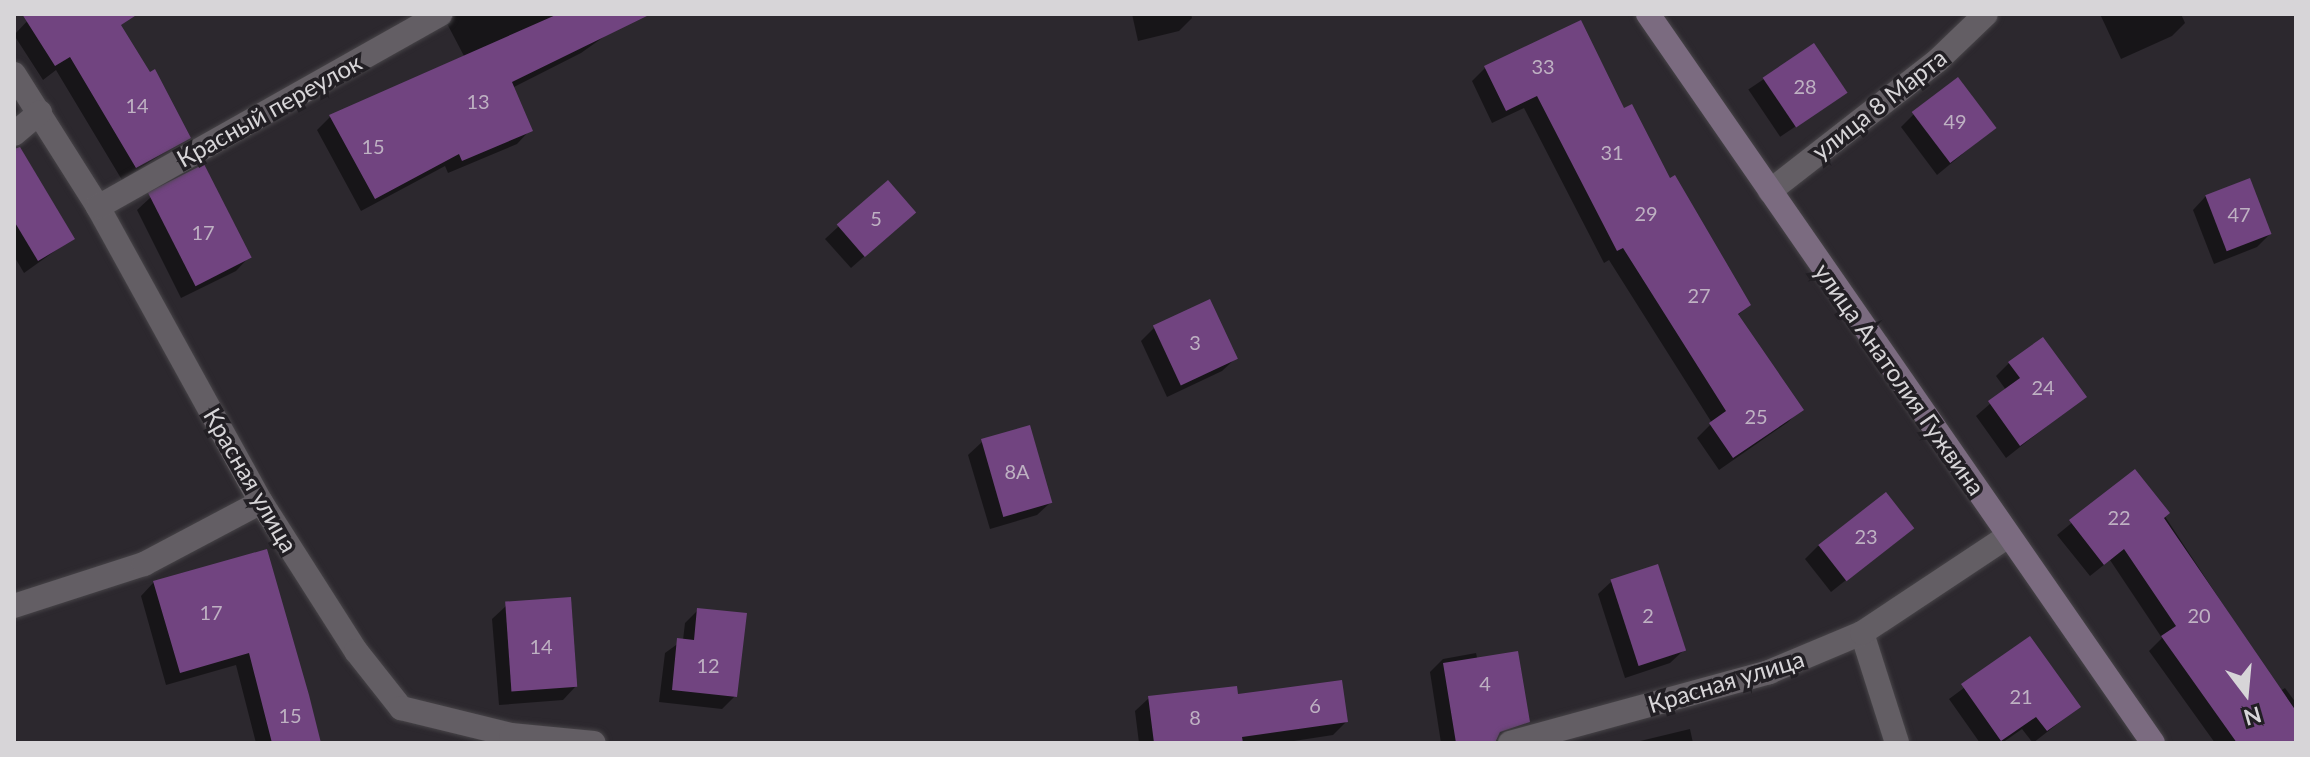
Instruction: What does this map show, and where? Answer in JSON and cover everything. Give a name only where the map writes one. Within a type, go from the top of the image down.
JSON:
[{"type":"street","name":"Красный переулок","points":[[98,207],[440,14]]},
{"type":"street","name":"улица Анатолия Гужвина","points":[[1648,14],[2153,743]]},
{"type":"street","name":"улица 8 Марта","points":[[1770,191],[1938,60],[1986,14]]},
{"type":"street","name":"Красная улица","points":[[14,74],[98,207],[261,502],[356,651],[401,708],[511,735],[594,743]]},
{"type":"street","points":[[14,134],[40,112]]},
{"type":"street","points":[[14,606],[144,564],[261,502]]},
{"type":"street","name":"Красная улица","points":[[1510,743],[1769,672],[1862,633],[2008,536]]},
{"type":"street","points":[[1862,633],[1897,743]]},
{"type":"building","points":[[22,14],[138,14],[121,25],[150,72],[155,69],[191,138],[136,168],[70,57],[55,66]]},
{"type":"building","points":[[558,14],[651,14],[512,82],[533,131],[462,161],[459,154],[375,199],[329,115]]},
{"type":"building","points":[[1581,20],[1624,108],[1632,104],[1670,178],[1675,175],[1751,305],[1738,314],[1804,410],[1733,458],[1709,423],[1726,411],[1623,248],[1617,251],[1537,96],[1506,111],[1484,66]]},
{"type":"building","points":[[1814,43],[1848,93],[1796,127],[1763,78]]},
{"type":"building","points":[[1958,77],[1997,128],[1950,163],[1912,112]]},
{"type":"building","points":[[20,147],[75,239],[38,261],[14,221],[14,149]]},
{"type":"building","points":[[204,164],[252,258],[196,286],[148,193]]},
{"type":"building","points":[[2250,178],[2272,234],[2227,251],[2205,195]]},
{"type":"building","points":[[888,180],[916,212],[865,257],[837,225]]},
{"type":"building","points":[[1210,299],[1238,359],[1181,385],[1153,326]]},
{"type":"building","points":[[2043,337],[2087,397],[2020,446],[1988,401],[2020,378],[2008,362]]},
{"type":"building","points":[[1030,425],[1052,503],[1003,517],[981,439]]},
{"type":"building","points":[[2135,469],[2170,513],[2164,518],[2296,711],[2296,743],[2237,743],[2161,636],[2176,626],[2124,549],[2104,565],[2069,520]]},
{"type":"building","points":[[1886,492],[1914,528],[1847,581],[1818,545]]},
{"type":"building","points":[[267,549],[321,743],[272,743],[249,653],[180,673],[153,581]]},
{"type":"building","points":[[1658,564],[1686,651],[1639,666],[1610,579]]},
{"type":"building","points":[[571,597],[577,687],[511,691],[505,602]]},
{"type":"building","points":[[697,608],[747,613],[737,697],[672,690],[677,638],[694,640]]},
{"type":"building","points":[[2030,636],[2081,707],[2047,731],[2036,717],[2001,741],[1961,684]]},
{"type":"building","points":[[1518,651],[1530,722],[1500,732],[1495,743],[1456,743],[1443,663]]},
{"type":"building","points":[[1342,680],[1348,722],[1242,737],[1243,743],[1154,743],[1148,696],[1237,686],[1238,694]]}]
